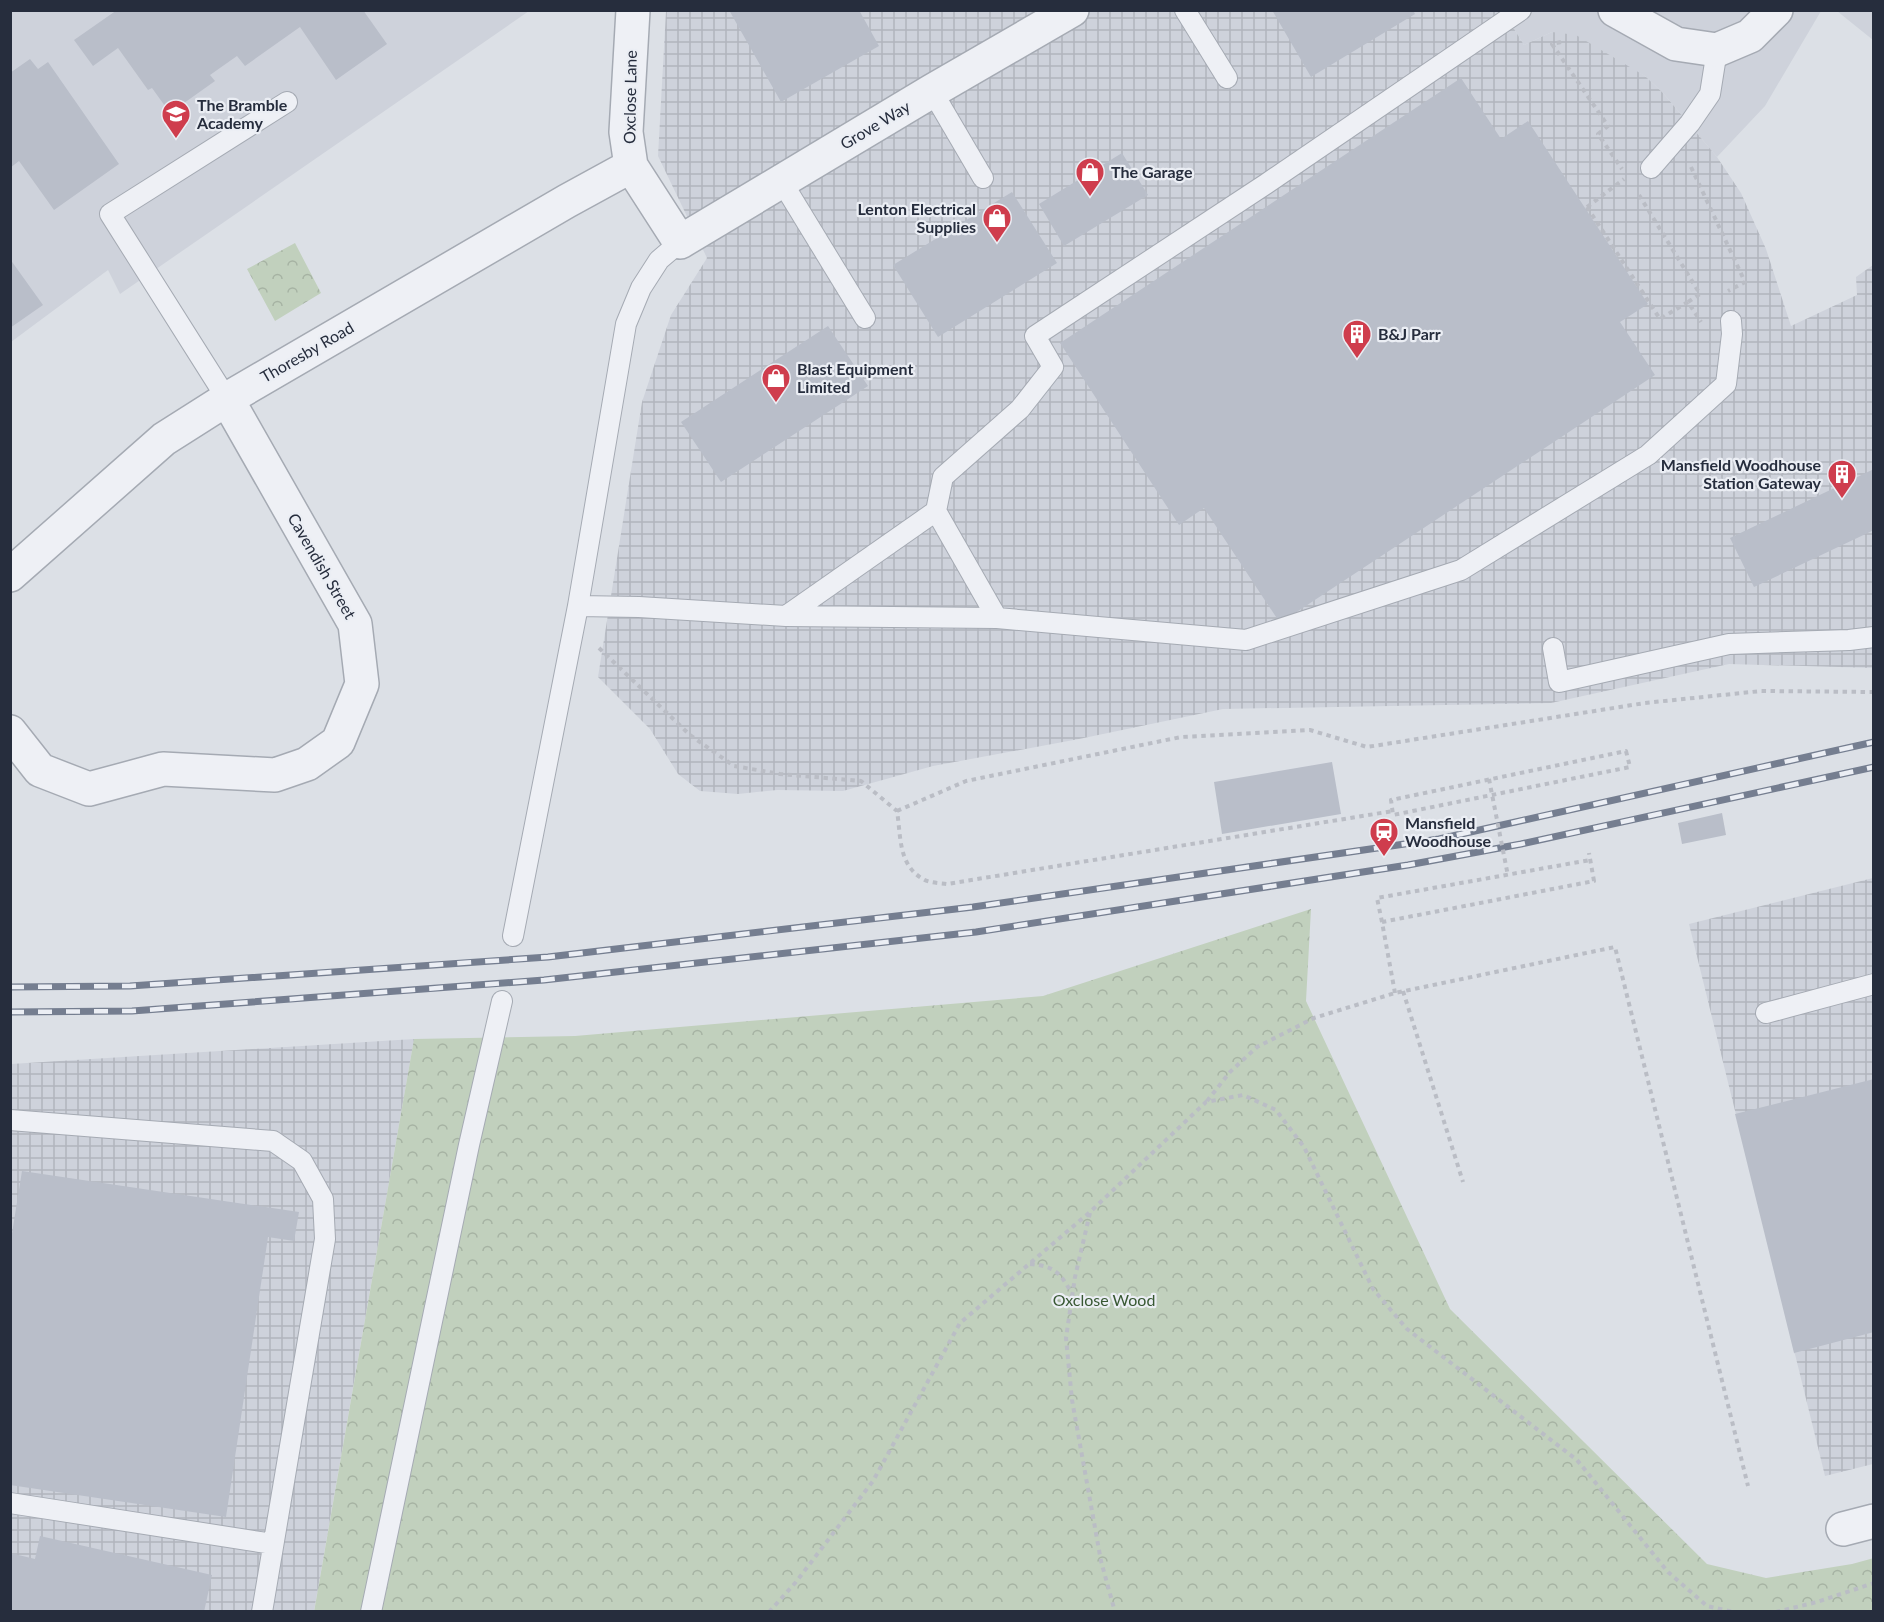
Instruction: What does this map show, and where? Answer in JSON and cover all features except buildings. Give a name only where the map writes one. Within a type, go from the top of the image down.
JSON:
[{"type":"street","name":"Oxclose Lane","points":[[633,10],[626,132],[631,166],[680,242]]},
{"type":"street","name":"Grove Way","points":[[680,242],[1072,10]]},
{"type":"street","points":[[1615,10],[1676,44],[1717,50],[1750,36],[1776,10]]},
{"type":"street","name":"Thoresby Road","points":[[10,575],[164,439],[226,399],[631,166]]},
{"type":"street","name":"Cavendish Street","points":[[10,732],[40,770],[89,789],[163,769],[275,775],[307,764],[338,742],[362,684],[355,624],[226,399]]},
{"type":"lane","points":[[1185,10],[1227,78]]},
{"type":"lane","points":[[997,618],[936,511],[943,477],[1020,409],[1053,367],[1035,336],[1266,184],[1521,10]]},
{"type":"lane","points":[[1652,168],[1690,123],[1710,94],[1717,50]]},
{"type":"lane","points":[[932,91],[982,178]]},
{"type":"lane","points":[[226,399],[110,214],[287,102]]},
{"type":"lane","points":[[782,182],[865,318]]},
{"type":"lane","points":[[513,936],[577,615],[626,324],[641,288],[659,260],[680,242]]},
{"type":"lane","points":[[577,615],[639,607],[786,616],[997,618],[1245,640],[1461,570],[1648,455],[1726,384],[1732,334],[1731,321]]},
{"type":"lane","points":[[786,616],[936,511]]},
{"type":"lane","points":[[1553,648],[1559,682],[1729,644],[1874,637]]},
{"type":"lane","points":[[1766,1013],[1874,984]]},
{"type":"lane","points":[[371,1611],[469,1145],[502,1001]]},
{"type":"lane","points":[[10,1120],[273,1140],[302,1161],[323,1199],[325,1239],[262,1611]]},
{"type":"lane","points":[[10,1503],[273,1544]]},
{"type":"path","points":[[1689,164],[1745,282],[1725,293]]},
{"type":"path","points":[[1627,177],[1587,208],[1660,319],[1688,302]]},
{"type":"path","points":[[577,615],[690,735],[734,766],[780,774],[861,781],[897,811],[902,855],[912,869],[925,880],[947,884],[1393,811]]},
{"type":"path","points":[[897,811],[966,781],[1181,737],[1310,730],[1366,747],[1645,703],[1761,691],[1874,692]]},
{"type":"path","points":[[1626,751],[1630,767],[1394,815],[1391,800],[1489,779],[1626,751]]},
{"type":"path","points":[[1489,779],[1508,876]]},
{"type":"path","points":[[1382,922],[1594,881],[1589,853]]},
{"type":"path","points":[[1395,993],[1377,898],[1590,860]]},
{"type":"path","points":[[769,1611],[796,1582],[873,1481],[960,1323],[1090,1212],[1206,1102],[1230,1072],[1257,1047],[1314,1018],[1395,993],[1615,947],[1748,1486]]},
{"type":"path","points":[[1403,991],[1463,1182]]},
{"type":"path","points":[[1206,1102],[1243,1095],[1276,1110],[1304,1147],[1373,1289],[1407,1329],[1577,1460],[1668,1572],[1707,1606],[1734,1611]]},
{"type":"path","points":[[1090,1212],[1072,1294],[1066,1338],[1072,1400],[1101,1561],[1115,1611]]},
{"type":"path","points":[[1029,1264],[1044,1265],[1055,1270],[1065,1281],[1072,1294]]},
{"type":"path","points":[[1776,1611],[1817,1602],[1874,1583]]},
{"type":"shaded area","name":"The Bramble Academy","points":[[11,11],[529,11],[120,294],[108,270],[11,342]]},
{"type":"shaded area","points":[[666,11],[1503,11],[1524,45],[1552,32],[1576,35],[1645,76],[1663,93],[1717,157],[1741,193],[1766,249],[1791,326],[1857,295],[1856,277],[1873,265],[1873,668],[1729,664],[1551,703],[1223,709],[933,766],[843,791],[777,790],[738,794],[700,791],[678,774],[650,729],[598,677],[642,402],[671,315],[707,258],[658,156]]},
{"type":"shaded area","points":[[1503,11],[1821,11],[1765,106],[1717,157],[1663,93],[1645,76],[1552,32],[1524,45]]},
{"type":"shaded area","points":[[1837,11],[1873,11],[1873,40]]},
{"type":"shaded area","points":[[1873,878],[1873,1464],[1825,1476],[1689,924]]},
{"type":"shaded area","points":[[414,1039],[314,1611],[11,1612],[11,1064]]},
{"type":"green space","points":[[295,243],[321,293],[275,321],[247,269]]},
{"type":"green space","name":"Oxclose Wood","points":[[1311,909],[1306,1001],[1450,1309],[1707,1564],[1766,1578],[1852,1564],[1874,1558],[1873,1612],[314,1612],[414,1039],[575,1036],[1043,996]]},
{"type":"railway","points":[[10,987],[130,986],[548,957],[973,907],[1439,839],[1874,742]]},
{"type":"railway","points":[[10,1012],[132,1011],[544,980],[976,932],[1408,865],[1521,844],[1874,767]]},
{"type":"place","name":"The Bramble Academy","points":[[176,140]]},
{"type":"place","name":"The Garage","points":[[1090,198]]},
{"type":"place","name":"Lenton Electrical Supplies","points":[[997,244]]},
{"type":"place","name":"B&J Parr","points":[[1357,360]]},
{"type":"place","name":"Blast Equipment Limited","points":[[776,404]]},
{"type":"place","name":"Mansfield Woodhouse Station Gateway","points":[[1842,500]]},
{"type":"place","name":"Mansfield Woodhouse","points":[[1384,858]]}]
